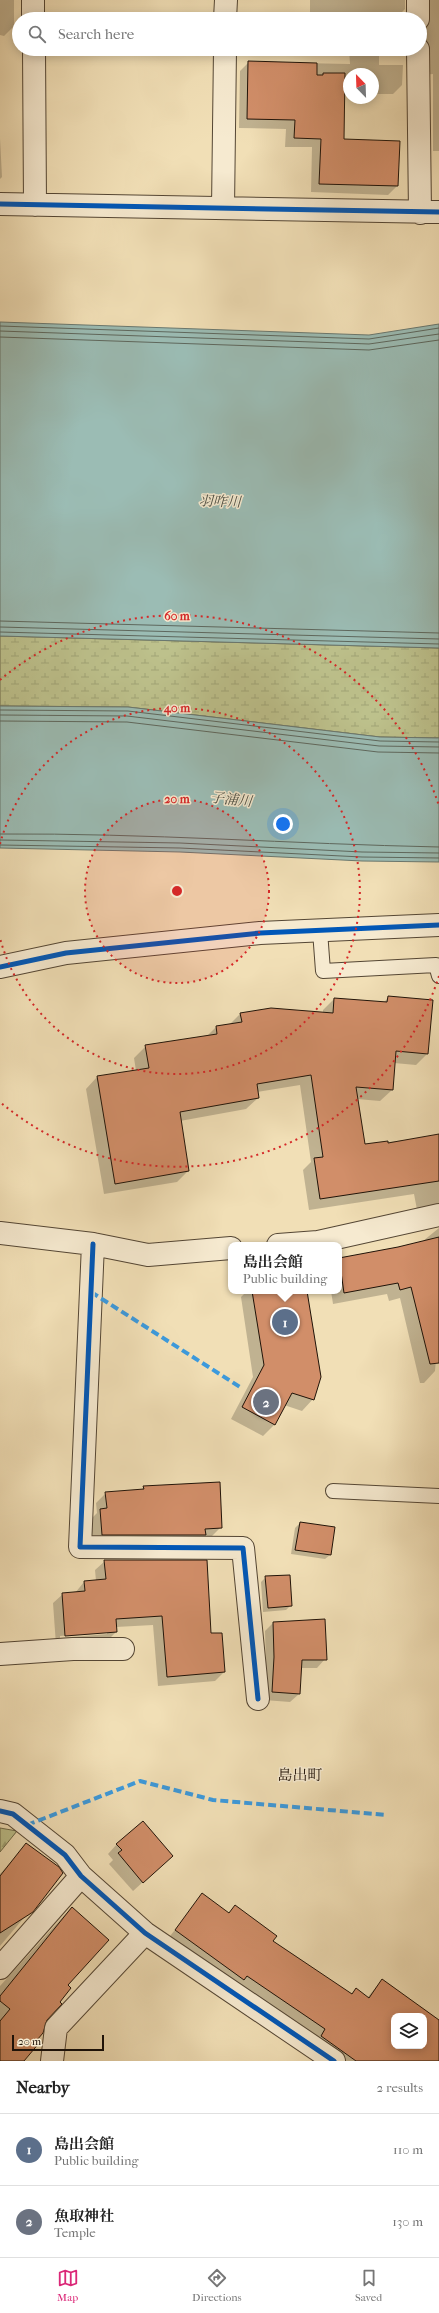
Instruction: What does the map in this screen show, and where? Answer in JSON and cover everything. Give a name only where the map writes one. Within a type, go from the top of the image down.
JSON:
[{"type":"street","points":[[33,0],[33,12]]},
{"type":"street","points":[[225,12],[226,0]]},
{"type":"street","points":[[418,0],[418,12]]},
{"type":"street","points":[[34,56],[35,205]]},
{"type":"street","points":[[223,208],[225,56]]},
{"type":"street","points":[[0,204],[430,212],[419,56]]},
{"type":"street","points":[[0,967],[66,953],[260,934],[439,925]]},
{"type":"street","points":[[318,1242],[439,1215]]},
{"type":"street","points":[[0,1233],[93,1244],[148,1255],[228,1248]]},
{"type":"street","points":[[93,1244],[80,1547],[242,1548],[258,1699]]},
{"type":"street","points":[[0,1654],[73,1649],[122,1649]]},
{"type":"street","points":[[0,1811],[13,1814],[65,1855],[81,1876],[145,1933],[334,2061]]},
{"type":"street","points":[[0,1968],[81,1876]]},
{"type":"street","points":[[52,2061],[56,2028],[145,1933]]},
{"type":"lane","points":[[320,931],[323,971],[436,965],[439,976]]},
{"type":"lane","points":[[333,1491],[439,1496]]},
{"type":"green space","points":[[0,636],[439,648],[439,738],[380,737],[128,707],[0,706]]},
{"type":"green space","points":[[0,1828],[17,1831],[0,1852]]},
{"type":"water","name":"羽咋川","points":[[0,322],[369,335],[439,324],[439,648],[0,636]]},
{"type":"water","name":"子浦川","points":[[0,706],[128,707],[380,737],[439,738],[439,862],[362,861],[180,852],[0,848]]},
{"type":"building","points":[[248,61],[317,63],[317,75],[323,75],[323,73],[343,73],[344,139],[400,141],[398,186],[319,184],[321,139],[294,138],[295,120],[247,119]]},
{"type":"building","points":[[388,996],[433,1000],[428,1054],[396,1051],[393,1090],[356,1087],[365,1144],[388,1141],[388,1143],[439,1134],[439,1181],[320,1199],[314,1158],[323,1157],[311,1075],[257,1084],[259,1098],[180,1112],[189,1171],[115,1184],[97,1076],[149,1068],[145,1045],[217,1034],[216,1026],[242,1022],[240,1013],[271,1008],[333,1013],[334,998],[387,1002]]},
{"type":"building","points":[[439,1237],[439,1363],[430,1364],[411,1287],[400,1290],[398,1283],[344,1293],[342,1279],[342,1257],[398,1247]]},
{"type":"building","points":[[252,1294],[307,1294],[321,1377],[314,1400],[292,1393],[275,1425],[242,1407],[264,1365]]},
{"type":"building","points":[[220,1482],[222,1528],[205,1529],[206,1535],[102,1535],[100,1509],[107,1508],[105,1492],[144,1489],[143,1486]]},
{"type":"building","points":[[300,1522],[335,1527],[331,1555],[295,1550]]},
{"type":"building","points":[[104,1560],[207,1560],[211,1633],[222,1633],[225,1672],[167,1677],[162,1616],[116,1619],[117,1632],[65,1636],[62,1593],[85,1591],[84,1581],[106,1579]]},
{"type":"building","points":[[290,1575],[292,1606],[268,1608],[265,1576]]},
{"type":"building","points":[[325,1619],[327,1660],[302,1660],[300,1694],[272,1692],[274,1657],[273,1622]]},
{"type":"building","points":[[143,1821],[173,1856],[143,1883],[118,1853],[122,1850],[116,1844]]},
{"type":"building","points":[[26,1843],[59,1867],[63,1873],[33,1912],[0,1933],[0,1876]]},
{"type":"building","points":[[202,1893],[229,1913],[235,1905],[277,1936],[273,1941],[352,1994],[356,1988],[369,1998],[382,1979],[439,2020],[439,2061],[356,2061],[321,2036],[325,2029],[247,1976],[244,1980],[175,1930]]},
{"type":"building","points":[[72,1907],[109,1940],[68,1985],[71,1988],[60,2002],[62,2004],[47,2020],[43,2033],[37,2040],[40,2042],[24,2061],[0,2061],[0,2021],[10,2009],[0,2001],[0,1996]]},
{"type":"marked path","points":[[91,1292],[240,1387]]},
{"type":"marked path","points":[[27,1825],[140,1781],[213,1800],[387,1815]]},
{"type":"cycle path","points":[[0,204],[439,212]]},
{"type":"cycle path","points":[[0,967],[66,953],[260,933],[439,925]]},
{"type":"cycle path","points":[[93,1244],[80,1547],[243,1548],[258,1699]]},
{"type":"cycle path","points":[[0,1811],[13,1814],[65,1855],[81,1876],[145,1933],[334,2061]]},
{"type":"place","name":"島出会館","points":[[285,1322]]},
{"type":"place","name":"魚取神社","points":[[266,1402]]},
{"type":"district","name":"島出町","points":[[300,1775]]}]
